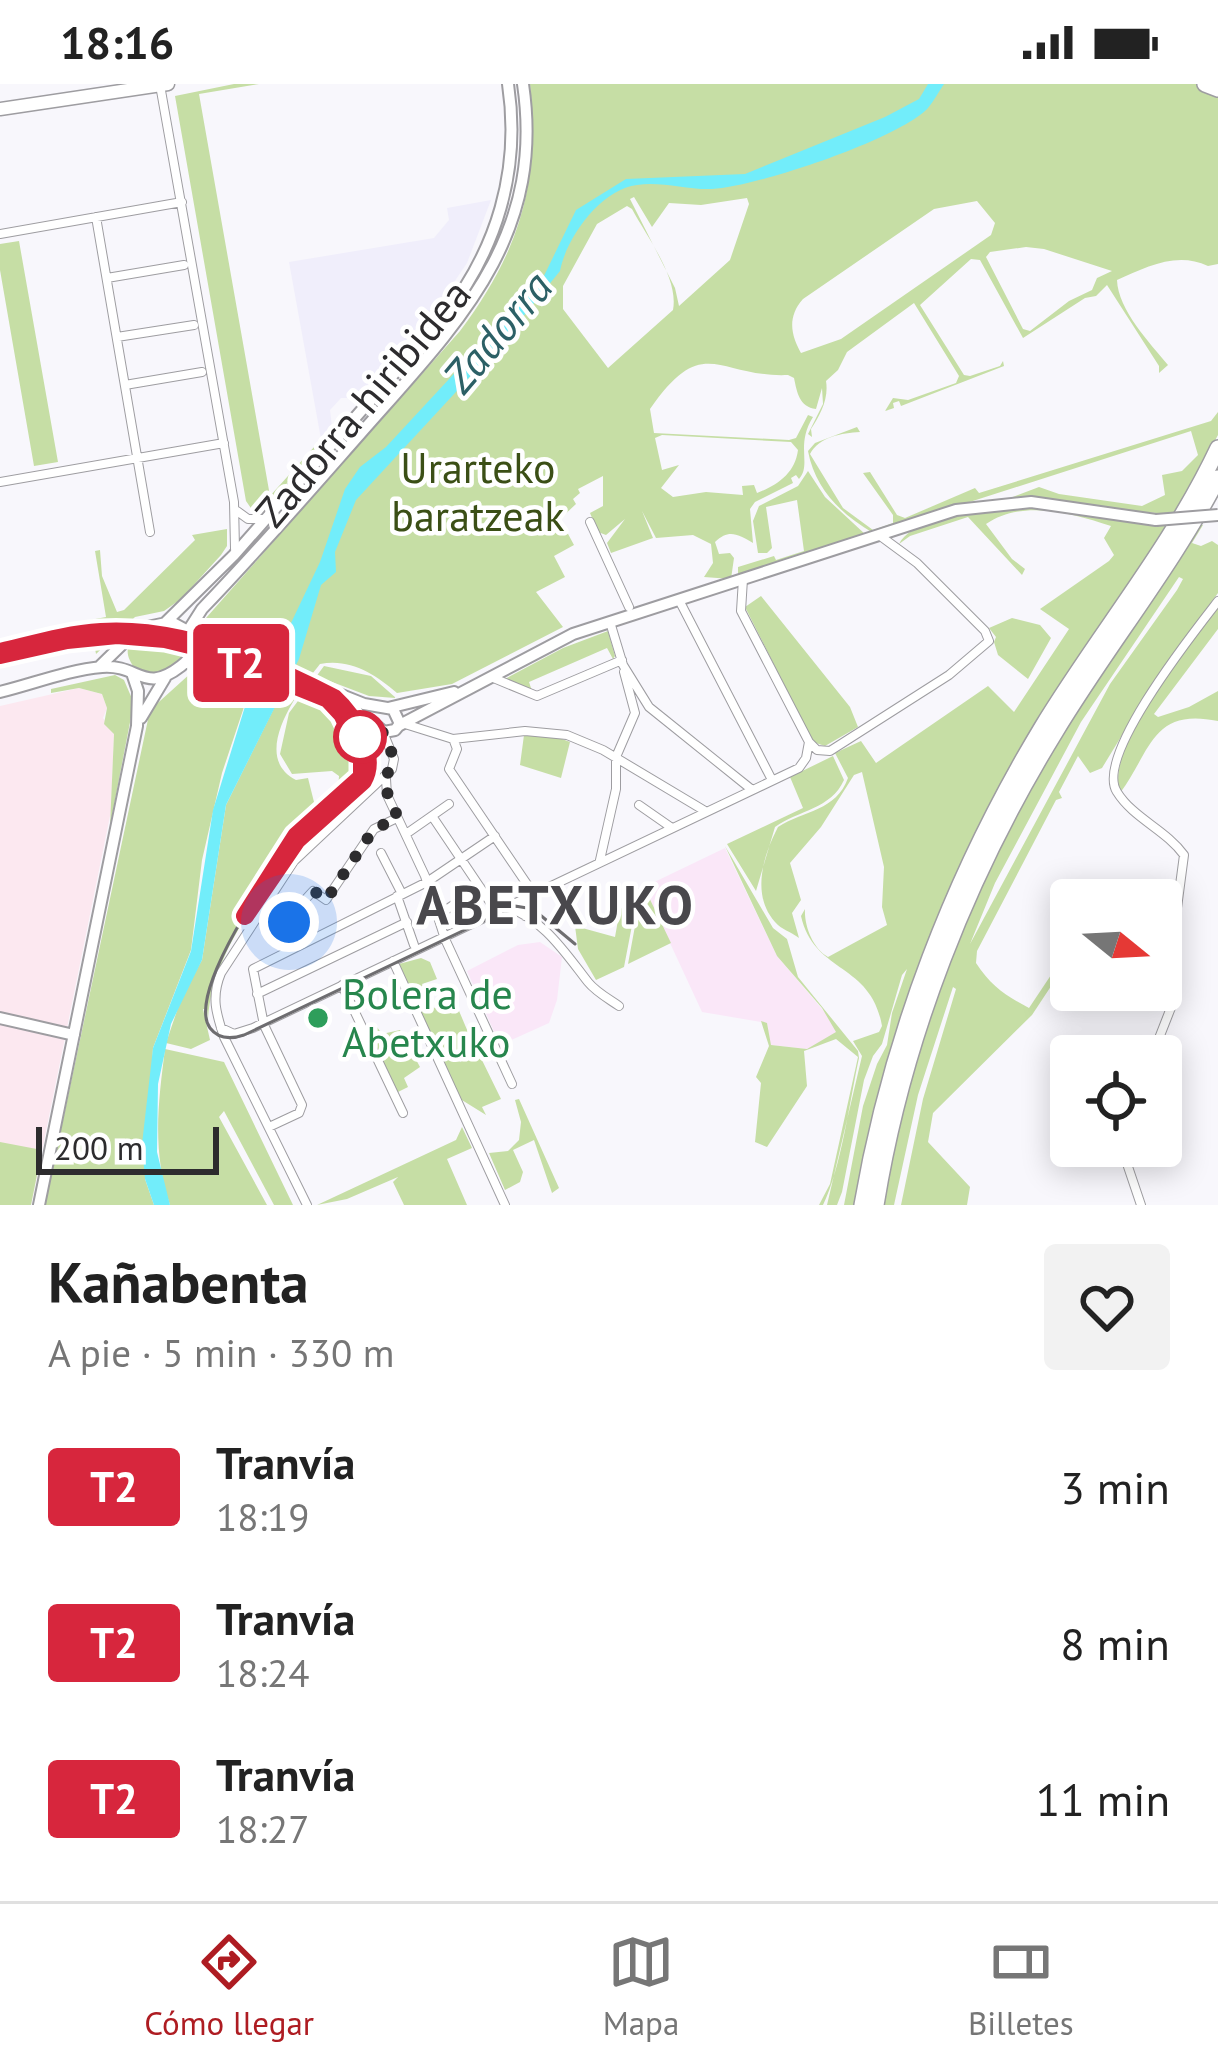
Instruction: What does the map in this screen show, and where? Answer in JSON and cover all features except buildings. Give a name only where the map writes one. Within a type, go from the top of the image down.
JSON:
[{"type":"highway","points":[[1205,84],[1218,89]]},
{"type":"highway","points":[[862,1205],[888,1089],[916,996],[975,852],[1043,725],[1171,535],[1218,448]]},
{"type":"highway","points":[[876,1205],[900,1095],[929,1000],[991,850],[1054,733],[1184,538],[1218,478]]},
{"type":"main road","points":[[0,109],[162,84]]},
{"type":"main road","name":"Zadorra hiribidea","points":[[99,667],[137,629],[166,622],[234,555],[443,318],[482,260],[497,222],[510,171],[508,84]]},
{"type":"main road","name":"Zadorra hiribidea","points":[[189,632],[202,609],[482,290],[501,253],[519,198],[527,149],[523,84]]},
{"type":"main road","points":[[321,693],[389,733],[556,641],[956,510],[1004,502],[1055,504],[1156,520],[1218,515]]},
{"type":"main road","points":[[166,622],[234,658],[321,693],[398,714],[402,725]]},
{"type":"main road","points":[[186,663],[194,646],[189,632]]},
{"type":"main road","points":[[39,1205],[137,726],[138,691],[124,660],[128,640]]},
{"type":"main road","points":[[137,726],[165,678],[186,663],[206,655],[234,658]]},
{"type":"main road","points":[[0,692],[99,667],[149,680],[165,678]]},
{"type":"main road","points":[[379,728],[376,717],[385,709],[463,691]]},
{"type":"main road","points":[[0,1018],[74,1035]]},
{"type":"street","points":[[162,84],[234,504],[238,532],[234,555]]},
{"type":"street","points":[[0,234],[182,202]]},
{"type":"street","points":[[96,217],[150,532]]},
{"type":"street","points":[[106,278],[184,265]]},
{"type":"street","points":[[117,337],[194,325]]},
{"type":"street","points":[[125,385],[202,372]]},
{"type":"street","points":[[0,482],[224,443]]},
{"type":"street","points":[[234,504],[244,517],[266,519]]},
{"type":"street","points":[[590,522],[629,607]]},
{"type":"street","points":[[743,579],[741,611],[808,742],[830,752],[949,675],[989,641],[986,631],[932,578],[879,535]]},
{"type":"street","points":[[725,584],[741,598]]},
{"type":"street","points":[[679,600],[772,780]]},
{"type":"street","points":[[1160,1035],[1174,1000],[1171,952],[1184,855],[1171,837],[1119,795],[1111,768],[1155,690],[1218,601]]},
{"type":"street","points":[[600,862],[616,789],[616,758],[634,713],[610,622]]},
{"type":"street","points":[[490,677],[536,696],[622,662]]},
{"type":"street","points":[[622,662],[649,707],[752,789]]},
{"type":"street","points":[[402,725],[453,740],[542,731],[566,735],[616,758],[706,812]]},
{"type":"street","points":[[307,1205],[233,1054],[214,1004],[218,979],[278,886],[313,841],[386,777],[394,759],[379,728]]},
{"type":"street","points":[[453,740],[457,749],[449,769],[533,893]]},
{"type":"street","points":[[221,1027],[241,1033],[799,768],[808,742]]},
{"type":"street","points":[[386,777],[387,795],[427,882],[444,936],[512,1084]]},
{"type":"street","points":[[405,834],[449,804]]},
{"type":"street","points":[[639,806],[672,828]]},
{"type":"street","points":[[433,816],[500,909],[525,916],[572,955],[591,986],[619,1006]]},
{"type":"street","points":[[287,926],[314,891],[326,900],[374,829],[398,818]]},
{"type":"street","points":[[269,1127],[298,1113],[302,1105],[263,1022],[252,973],[255,967],[427,882],[495,836]]},
{"type":"street","points":[[381,853],[414,945]]},
{"type":"street","points":[[437,916],[480,887]]},
{"type":"street","points":[[525,916],[524,903],[533,893]]},
{"type":"street","points":[[257,994],[407,922]]},
{"type":"street","points":[[392,961],[505,1205]]},
{"type":"street","points":[[342,985],[403,1113]]},
{"type":"street","points":[[233,1054],[241,1033]]},
{"type":"street","points":[[1128,1167],[1141,1205]]},
{"type":"shaded area","points":[[491,200],[467,263],[446,294],[356,398],[341,398],[330,410],[332,427],[321,439],[289,262],[434,238],[449,220],[447,208]]},
{"type":"shaded area","points":[[79,688],[102,694],[107,708],[103,718],[114,734],[111,811],[31,1205],[0,1205],[0,706]]},
{"type":"shaded area","points":[[725,848],[777,956],[833,1022],[837,1032],[818,1046],[770,1045],[767,1023],[702,1012],[644,887]]},
{"type":"shaded area","points":[[540,942],[562,957],[549,1023],[500,1045],[467,971],[518,945]]},
{"type":"green space","points":[[259,84],[199,94],[270,496],[333,430],[263,511],[255,514],[246,501],[175,96]]},
{"type":"green space","name":"Urarteko baratzeak","points":[[530,84],[1197,84],[1218,93],[1218,264],[1173,260],[1117,280],[1129,314],[1168,365],[1159,373],[1107,285],[1023,338],[980,260],[971,259],[920,305],[964,375],[1000,366],[1003,361],[1004,366],[901,406],[899,401],[893,403],[894,408],[885,411],[893,398],[908,400],[956,383],[959,376],[914,303],[847,352],[826,381],[825,400],[812,437],[808,434],[823,404],[822,388],[816,409],[802,402],[794,378],[788,375],[713,364],[684,371],[650,409],[654,433],[789,440],[796,438],[808,415],[813,417],[805,437],[799,479],[791,478],[793,483],[750,509],[753,543],[733,534],[715,542],[719,554],[730,553],[734,558],[731,579],[704,577],[713,563],[711,544],[693,535],[656,538],[642,511],[653,538],[611,553],[607,543],[625,519],[606,535],[598,532],[590,513],[603,506],[603,476],[578,489],[573,499],[576,504],[560,519],[574,545],[554,556],[565,577],[536,592],[563,627],[452,684],[397,693],[362,669],[320,664],[282,723],[277,755],[283,769],[296,780],[308,778],[316,810],[357,778],[362,762],[372,759],[378,774],[295,852],[246,917],[214,986],[208,1020],[207,1009],[203,1009],[210,1040],[191,1049],[166,1043],[182,996],[202,960],[226,805],[282,692],[268,656],[248,695],[222,773],[202,860],[191,950],[153,1048],[145,1179],[154,1205],[45,1205],[150,710],[202,663],[235,672],[245,647],[212,633],[206,618],[460,331],[481,301],[498,273],[521,215],[532,153]],"holes":[[[634,197],[652,227],[669,203],[701,205],[747,198],[749,204],[730,260],[679,306],[667,272],[673,310],[608,368],[563,309],[563,286],[597,224],[627,206],[653,245],[630,199]],[[977,201],[995,223],[991,235],[841,339],[801,353],[792,327],[803,299],[934,209]],[[1026,247],[1112,271],[1030,331],[1023,329],[986,257],[990,252]],[[662,435],[791,442],[798,450],[784,477],[757,493],[754,485],[742,486],[743,495],[706,492],[673,497],[661,488],[679,465],[662,470],[655,438]]]},
{"type":"green space","points":[[19,241],[58,462],[34,466],[0,270],[0,244]]},
{"type":"green space","points":[[1218,412],[1218,435],[1175,514],[1010,498],[1039,487],[1142,506],[1165,495],[1162,475],[1182,471],[1198,455],[1191,431],[873,533],[831,499],[808,451],[815,443],[857,427],[860,432],[825,440],[810,454],[843,508],[873,530],[893,523],[893,515],[863,473],[870,472],[897,515],[905,518],[975,488],[979,493],[1211,421]]},
{"type":"green space","points":[[808,471],[825,497],[866,535],[738,577],[738,567],[804,551],[797,500],[766,507],[772,548],[767,553],[758,553],[753,521],[759,506],[798,486]]},
{"type":"green space","points":[[1012,505],[1169,526],[1027,743],[857,1205],[844,1205],[863,1106],[887,1045],[907,969],[902,975],[882,1044],[864,1080],[842,1192],[837,1205],[827,1205],[862,1056],[853,1041],[879,1032],[882,1026],[867,990],[823,954],[828,957],[887,925],[882,907],[884,867],[862,772],[854,775],[821,827],[790,863],[801,900],[792,913],[799,938],[775,922],[763,900],[764,863],[778,827],[828,804],[843,789],[848,778],[835,753],[861,741],[876,763],[988,686],[1014,712],[1069,629],[1040,609],[1114,555],[1104,538],[1111,526],[1047,511],[1015,512],[986,524],[1025,569],[1022,575],[968,517],[899,544],[906,535],[950,516]]},
{"type":"green space","points":[[1203,525],[1192,543],[1218,545],[1218,593],[1163,668],[1102,768],[1090,773],[1078,756],[1059,792],[1062,798],[1056,800],[977,951],[976,963],[987,978],[1029,1008],[1050,976],[1050,988],[1032,1015],[933,1113],[928,1142],[970,1187],[967,1205],[901,1205],[953,987],[918,1095],[894,1205],[882,1205],[918,1059],[949,964],[1029,786],[1099,672]],"holes":[[[1179,577],[1183,579],[1110,684],[970,944],[995,883],[1081,722]]]},
{"type":"green space","points":[[227,529],[227,546],[181,599],[164,611],[135,617],[96,654],[90,620],[106,617],[95,551],[100,550],[102,576],[117,612],[195,540],[192,535]]},
{"type":"green space","points":[[761,596],[850,707],[858,727],[825,746],[813,742],[745,607]]},
{"type":"green space","points":[[1218,607],[1218,629],[1154,714],[1158,717],[1189,707],[1218,691],[1218,721],[1196,718],[1166,727],[1120,793],[1118,773],[1136,724]]},
{"type":"green space","points":[[1012,618],[1040,625],[1051,638],[1028,679],[998,655],[996,637],[989,628]]},
{"type":"green space","points":[[169,626],[187,638],[184,657],[158,675],[137,671],[129,645],[141,635]]},
{"type":"green space","points":[[608,631],[613,659],[607,648],[529,682],[532,691],[503,680],[563,648]]},
{"type":"green space","points":[[324,666],[371,676],[396,698],[369,696],[319,677],[307,702],[341,716],[365,759],[360,760],[356,776],[338,790],[339,776],[332,771],[292,774],[280,754],[289,713]]},
{"type":"green space","points":[[115,675],[124,680],[133,701],[110,826],[114,734],[104,724],[107,708],[102,694],[79,688],[51,693],[51,689]]},
{"type":"green space","points":[[524,735],[570,742],[561,778],[520,765]]},
{"type":"green space","points":[[833,756],[844,780],[823,803],[775,827],[756,891],[727,844],[803,808],[790,777]]},
{"type":"green space","points":[[725,846],[773,928],[787,939],[798,977],[858,1051],[859,1058],[840,1153],[829,1190],[823,1205],[819,1205],[830,1184],[858,1057],[836,1039],[804,1051],[807,1086],[767,1147],[755,1142],[761,1083],[756,1077],[769,1046],[761,1021],[767,1023],[771,1045],[807,1049],[836,1032],[822,1008],[777,956]]},
{"type":"green space","points":[[635,888],[639,889],[624,967],[596,980],[578,949],[575,926],[615,937],[620,909],[629,905]]},
{"type":"green space","points":[[642,888],[671,943],[628,964]]},
{"type":"green space","points":[[421,958],[430,962],[437,979],[422,984],[434,1008],[454,999],[473,1044],[455,1054],[460,1062],[479,1054],[501,1099],[482,1107],[486,1115],[457,1097],[399,964]]},
{"type":"green space","points":[[377,1027],[382,1034],[400,1030],[420,1067],[404,1078],[408,1087],[396,1093],[364,1032]]},
{"type":"green space","points":[[165,1049],[224,1062],[293,1205],[274,1205],[224,1111],[219,1117],[267,1205],[170,1205],[159,1146]]},
{"type":"green space","points":[[519,1099],[559,1188],[552,1193],[534,1140],[513,1150],[523,1172],[520,1182],[505,1190],[489,1153],[508,1151],[519,1140],[521,1122],[515,1100]]},
{"type":"green space","points":[[462,1127],[472,1148],[447,1159],[467,1205],[404,1205],[393,1182],[398,1177],[347,1199],[317,1205],[456,1140]]},
{"type":"green space","points":[[0,1142],[42,1150],[31,1205],[0,1205]]},
{"type":"water","points":[[928,84],[944,84],[928,108],[912,120],[826,159],[733,186],[703,189],[646,184],[611,195],[587,217],[560,271],[504,340],[356,500],[335,552],[336,572],[321,585],[299,659],[226,805],[202,960],[171,1024],[158,1084],[157,1152],[170,1205],[154,1205],[145,1179],[142,1144],[153,1048],[191,951],[213,810],[251,687],[291,623],[320,562],[345,489],[360,467],[386,447],[463,364],[484,351],[534,283],[541,282],[576,210],[626,179],[745,174],[885,117],[919,99]]},
{"type":"tram line","name":"T2","points":[[0,652],[103,632],[152,634],[203,645],[334,698],[360,737],[369,772],[297,840],[245,916],[296,836],[362,777],[362,756],[337,707],[320,695],[233,660],[165,639],[93,636],[0,655]]},
{"type":"tram line","points":[[0,652],[66,637],[113,632],[159,635],[203,645],[338,701],[349,714],[368,754],[368,773],[299,837],[236,930],[210,988],[206,1011],[217,1035],[244,1035],[515,906],[533,909],[575,944]]},
{"type":"place","name":"Bolera de Abetxuko","points":[[318,1018]]},
{"type":"district","name":"ABETXUKO","points":[[556,905]]},
{"type":"route","points":[[289,922],[314,891],[326,900],[374,829],[398,818],[384,785],[394,763],[391,748],[368,719],[360,737]]},
{"type":"water label","name":"Zadorra","points":[[497,332]]}]
